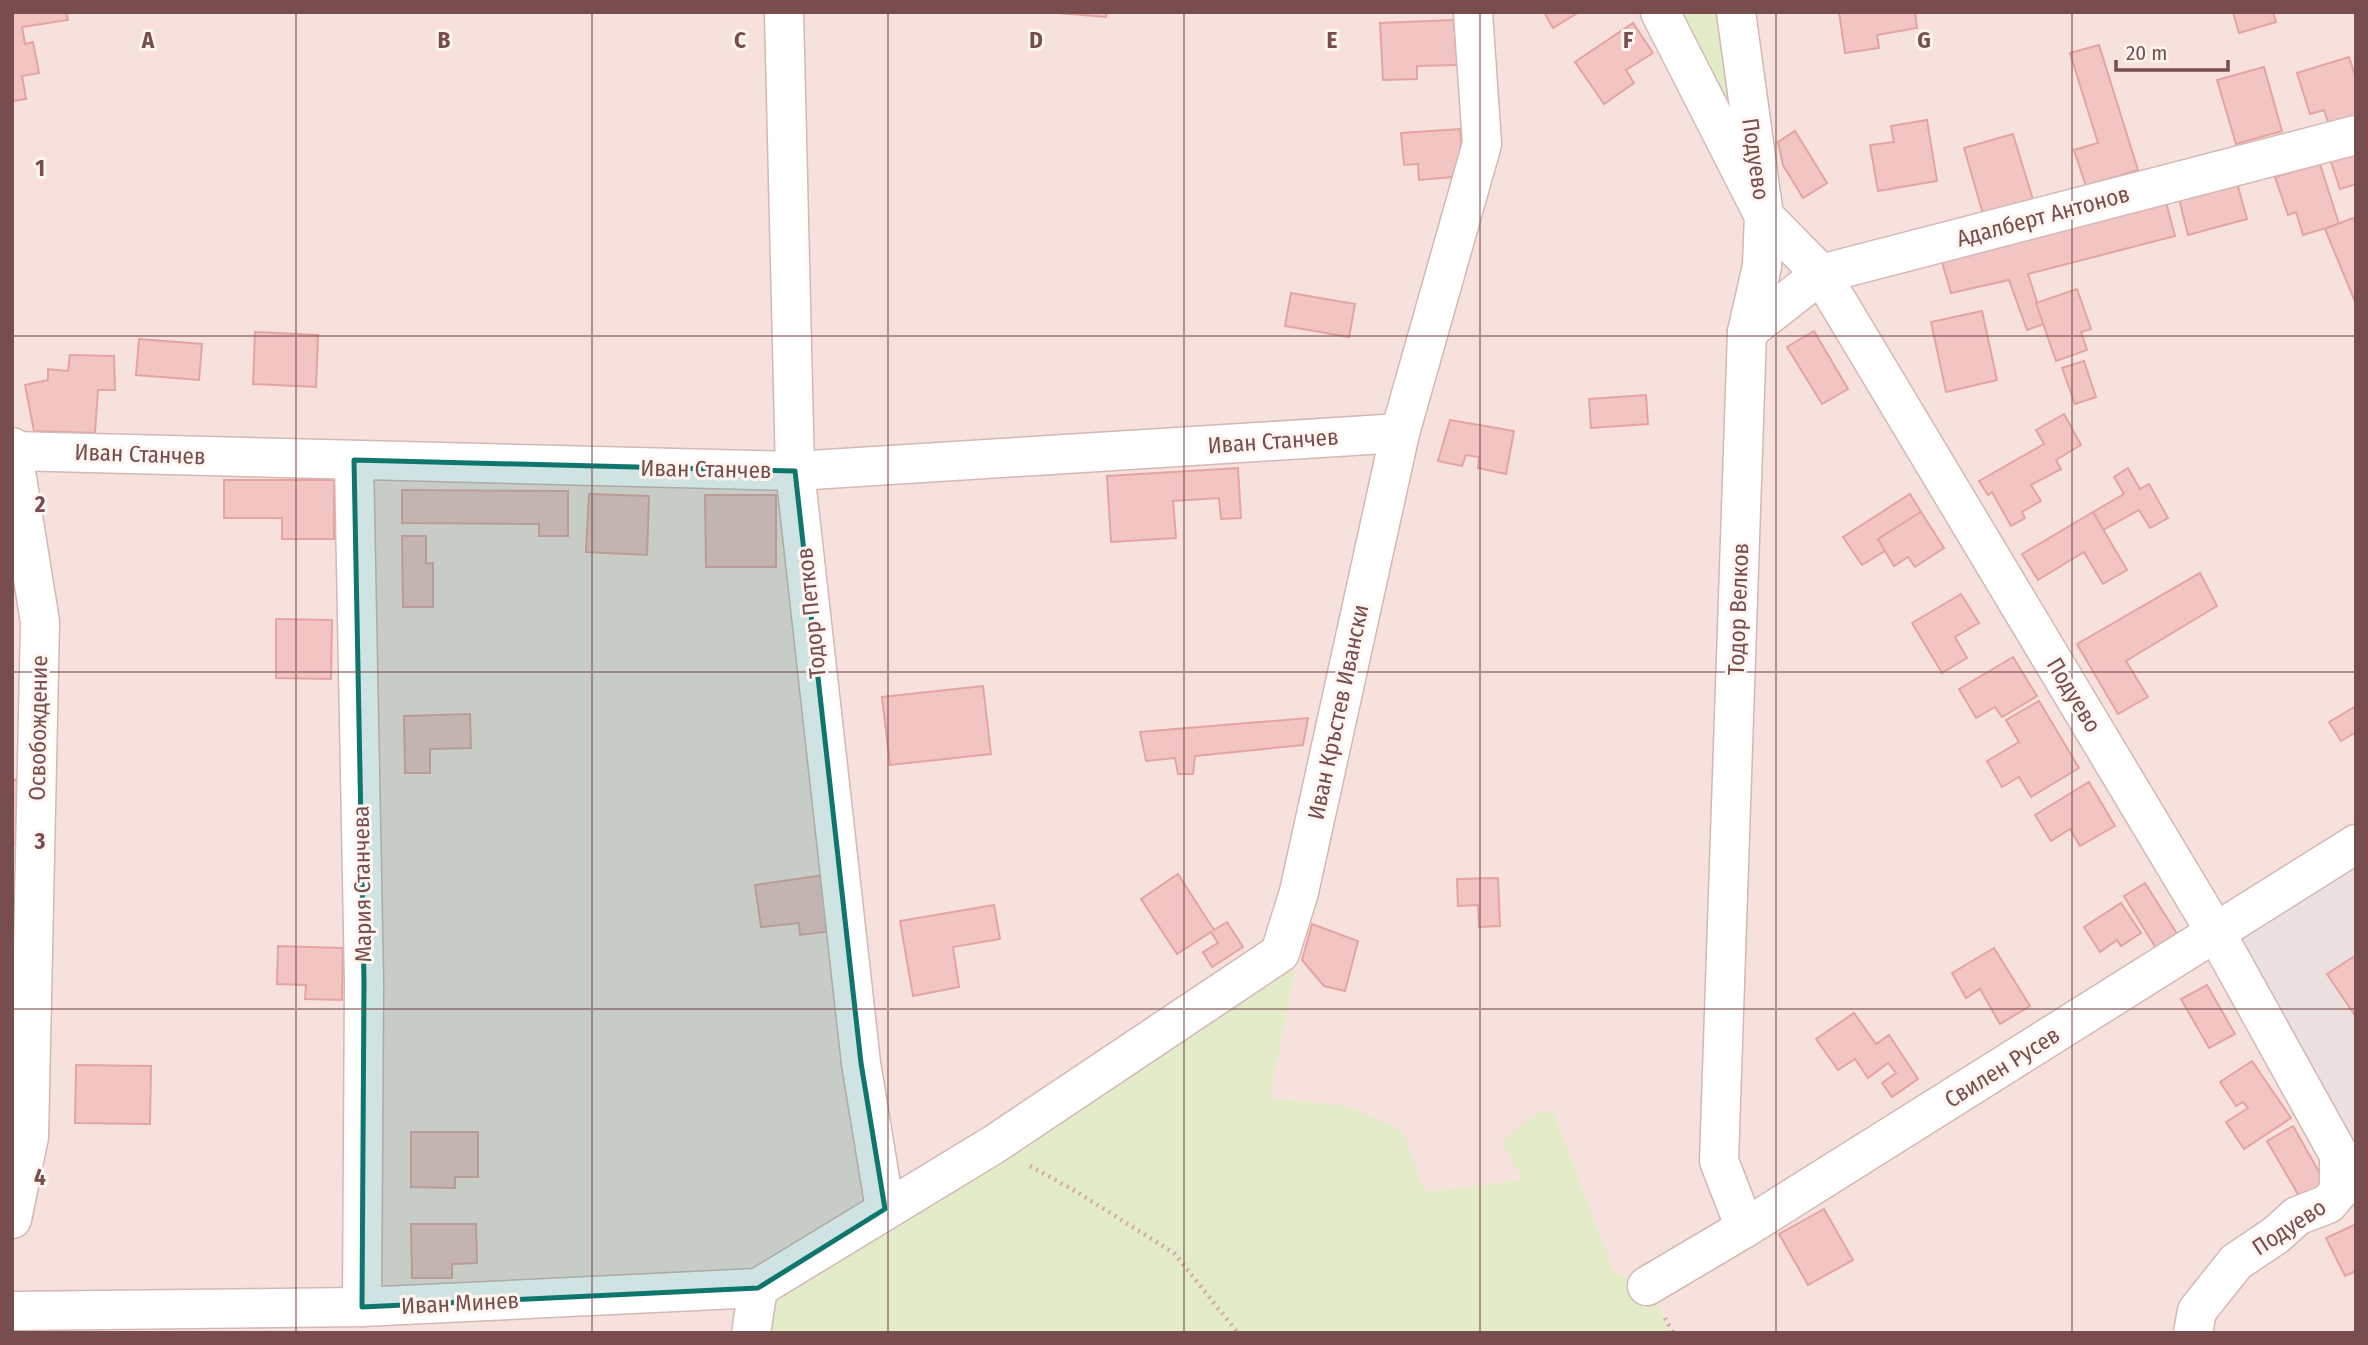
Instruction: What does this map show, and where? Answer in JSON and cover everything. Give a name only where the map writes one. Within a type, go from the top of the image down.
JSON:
[{"type":"street","name":"Тодор Петков","points":[[784,12],[795,471],[861,1063],[885,1209]]},
{"type":"street","name":"Иван Кръстев Ивански","points":[[885,1209],[992,1145],[1280,953],[1299,892],[1400,433],[1482,144],[1473,12]]},
{"type":"street","name":"Тодор Велков","points":[[1660,12],[1764,216],[1762,266],[1747,331],[1720,1161],[1745,1228]]},
{"type":"street","name":"Подуево","points":[[1736,12],[1764,216],[1821,274],[2216,933],[2339,1155],[2339,1191],[2328,1204],[2297,1216],[2276,1235],[2236,1262],[2197,1311],[2193,1333]]},
{"type":"street","name":"Адалберт Антонов","points":[[1747,331],[1821,274],[2356,135]]},
{"type":"street","name":"Иван Станчев","points":[[12,450],[795,471],[1400,433]]},
{"type":"street","name":"Освобождение","points":[[12,450],[40,622],[29,1137],[12,1219]]},
{"type":"street","name":"Мария Станчева","points":[[354,460],[364,982],[362,1307]]},
{"type":"street","name":"Свилен Русев","points":[[1647,1286],[1745,1228],[2356,844]]},
{"type":"street","name":"Иван Минев","points":[[12,1311],[362,1307],[758,1288],[885,1209]]},
{"type":"street","points":[[751,1333],[758,1288]]},
{"type":"path","points":[[992,1145],[1077,1192],[1174,1253],[1237,1333]]},
{"type":"highlighted area","points":[[354,460],[795,471],[861,1063],[885,1209],[758,1288],[362,1307],[364,982]]},
{"type":"shaded area","points":[[12,12],[2356,12],[2356,844],[2216,933],[2356,1180],[2356,1333],[1673,1333],[1647,1286],[1614,1272],[1553,1110],[1524,1180],[1425,1192],[1347,1106],[1270,1098],[1295,973],[751,1333],[12,1333]]},
{"type":"shaded area","points":[[2356,843],[2356,1143],[2214,931]]},
{"type":"green space","points":[[1660,12],[1736,12],[1764,216]]},
{"type":"green space","points":[[1280,953],[1295,973],[1270,1098],[1347,1106],[1403,1131],[1425,1192],[1523,1180],[1502,1142],[1536,1114],[1553,1110],[1614,1272],[1647,1286],[1673,1333],[751,1333],[758,1288]]},
{"type":"building","points":[[12,12],[66,12],[68,20],[22,27],[25,44],[33,42],[39,73],[22,76],[26,99],[12,101]]},
{"type":"building","points":[[1046,12],[1107,12],[1106,17]]},
{"type":"building","points":[[1544,12],[1579,12],[1553,28]]},
{"type":"building","points":[[1839,12],[1915,12],[1917,28],[1877,35],[1879,48],[1845,53]]},
{"type":"building","points":[[2233,12],[2273,12],[2276,22],[2239,33]]},
{"type":"building","points":[[1454,20],[1457,65],[1417,66],[1417,79],[1383,80],[1380,23]]},
{"type":"building","points":[[1633,23],[1653,53],[1626,70],[1634,83],[1604,104],[1575,62]]},
{"type":"building","points":[[2099,45],[2138,170],[2086,186],[2074,150],[2098,143],[2070,53]]},
{"type":"building","points":[[2349,57],[2356,78],[2356,123],[2331,131],[2324,110],[2310,114],[2297,73]]},
{"type":"building","points":[[2264,67],[2282,131],[2236,144],[2217,80]]},
{"type":"building","points":[[1927,120],[1937,181],[1878,191],[1870,145],[1894,142],[1891,126]]},
{"type":"building","points":[[1460,129],[1464,176],[1419,180],[1418,164],[1404,165],[1401,133]]},
{"type":"building","points":[[1795,131],[1827,183],[1803,198],[1783,165],[1778,142]]},
{"type":"building","points":[[2013,134],[2033,200],[1983,214],[1964,148]]},
{"type":"building","points":[[2356,151],[2356,184],[2340,189],[2330,159]]},
{"type":"building","points":[[2320,164],[2339,224],[2303,235],[2296,212],[2288,215],[2275,177]]},
{"type":"building","points":[[2237,183],[2247,219],[2188,235],[2179,199]]},
{"type":"building","points":[[2166,202],[2175,236],[2028,274],[2044,324],[2027,330],[2009,280],[1951,293],[1942,262]]},
{"type":"building","points":[[2353,218],[2356,224],[2356,304],[2325,229]]},
{"type":"building","points":[[2077,289],[2091,329],[2081,332],[2087,350],[2056,361],[2036,303]]},
{"type":"building","points":[[1291,293],[1355,304],[1349,337],[1285,326]]},
{"type":"building","points":[[1982,311],[1997,380],[1946,392],[1931,322]]},
{"type":"building","points":[[1814,331],[1848,389],[1822,404],[1787,347]]},
{"type":"building","points":[[255,332],[318,335],[316,387],[253,384]]},
{"type":"building","points":[[139,339],[202,344],[199,380],[136,375]]},
{"type":"building","points":[[70,355],[114,356],[115,390],[98,390],[95,433],[34,431],[25,385],[48,380],[48,369],[68,371]]},
{"type":"building","points":[[2084,361],[2096,397],[2075,404],[2062,368]]},
{"type":"building","points":[[1646,395],[1648,424],[1591,428],[1589,399]]},
{"type":"building","points":[[2064,414],[2081,445],[2056,460],[2061,469],[2031,485],[2041,501],[2022,512],[2025,518],[2011,526],[1992,492],[1988,495],[1979,481],[2044,444],[2036,430]]},
{"type":"building","points":[[1450,420],[1514,431],[1506,474],[1478,468],[1479,457],[1466,455],[1462,466],[1438,461]]},
{"type":"building","points":[[1238,468],[1241,518],[1221,519],[1219,498],[1173,501],[1176,538],[1111,542],[1107,476]]},
{"type":"building","points":[[2128,468],[2140,489],[2149,484],[2168,518],[2150,528],[2139,510],[2103,530],[2093,512],[2124,494],[2114,477]]},
{"type":"building","points":[[224,480],[334,480],[334,539],[282,539],[282,518],[224,518]]},
{"type":"building","points":[[402,490],[568,491],[568,536],[539,536],[539,524],[402,523]]},
{"type":"building","points":[[589,494],[649,496],[647,555],[586,552]]},
{"type":"building","points":[[1910,494],[1921,512],[1878,539],[1885,551],[1862,565],[1843,537]]},
{"type":"building","points":[[705,495],[776,495],[776,567],[706,567]]},
{"type":"building","points":[[1921,512],[1944,548],[1915,567],[1908,557],[1894,566],[1878,539]]},
{"type":"building","points":[[2093,512],[2127,570],[2103,584],[2084,552],[2038,580],[2022,554]]},
{"type":"building","points":[[402,536],[426,536],[426,564],[433,563],[433,607],[403,607]]},
{"type":"building","points":[[2200,573],[2217,606],[2126,661],[2148,697],[2118,714],[2077,644]]},
{"type":"building","points":[[1961,594],[1979,623],[1955,637],[1967,658],[1942,673],[1912,623]]},
{"type":"building","points":[[276,619],[332,620],[331,679],[276,678]]},
{"type":"building","points":[[2013,657],[2037,696],[2002,717],[1995,707],[1976,718],[1959,689]]},
{"type":"building","points":[[983,686],[991,754],[890,765],[882,697]]},
{"type":"building","points":[[2039,701],[2079,768],[2031,797],[2019,777],[2002,787],[1987,761],[2019,742],[2006,720]]},
{"type":"building","points":[[2356,706],[2356,732],[2341,741],[2329,722]]},
{"type":"building","points":[[470,714],[471,748],[430,749],[430,773],[405,773],[404,716]]},
{"type":"building","points":[[1308,718],[1303,745],[1195,756],[1193,774],[1178,774],[1175,758],[1146,761],[1140,732]]},
{"type":"building","points":[[12,780],[18,780],[17,844],[12,844]]},
{"type":"building","points":[[2089,782],[2115,826],[2080,846],[2070,829],[2051,841],[2035,815]]},
{"type":"building","points":[[1178,874],[1214,930],[1227,922],[1243,947],[1212,967],[1203,952],[1218,943],[1211,932],[1177,954],[1141,899]]},
{"type":"building","points":[[825,875],[833,931],[800,935],[799,923],[761,927],[755,885]]},
{"type":"building","points":[[1498,878],[1500,926],[1479,927],[1478,905],[1458,906],[1457,879]]},
{"type":"building","points":[[2145,883],[2179,937],[2157,950],[2124,896]]},
{"type":"building","points":[[2121,903],[2141,933],[2121,946],[2117,940],[2100,952],[2084,927]]},
{"type":"building","points":[[994,905],[1000,939],[953,947],[959,987],[913,996],[900,921]]},
{"type":"building","points":[[1312,924],[1358,941],[1345,991],[1324,986],[1302,960]]},
{"type":"building","points":[[278,946],[343,948],[342,1000],[305,999],[306,985],[277,984]]},
{"type":"building","points":[[1994,948],[2030,1006],[2000,1024],[1980,989],[1966,998],[1952,973]]},
{"type":"building","points":[[2356,955],[2356,1017],[2327,974]]},
{"type":"building","points":[[2207,985],[2235,1034],[2209,1048],[2181,999]]},
{"type":"building","points":[[1854,1013],[1876,1044],[1889,1035],[1918,1079],[1892,1097],[1882,1083],[1896,1073],[1888,1063],[1868,1078],[1855,1059],[1838,1070],[1816,1039]]},
{"type":"building","points":[[2252,1061],[2291,1118],[2244,1149],[2226,1122],[2248,1108],[2243,1102],[2236,1106],[2220,1082]]},
{"type":"building","points":[[76,1065],[151,1066],[150,1124],[75,1123]]},
{"type":"building","points":[[2293,1126],[2327,1186],[2302,1201],[2267,1141]]},
{"type":"building","points":[[411,1132],[478,1132],[478,1177],[455,1177],[455,1188],[411,1187]]},
{"type":"building","points":[[1824,1209],[1853,1260],[1808,1285],[1779,1234]]},
{"type":"building","points":[[411,1224],[476,1224],[477,1263],[452,1264],[452,1278],[412,1278]]},
{"type":"building","points":[[2356,1224],[2356,1271],[2345,1276],[2326,1238]]}]
